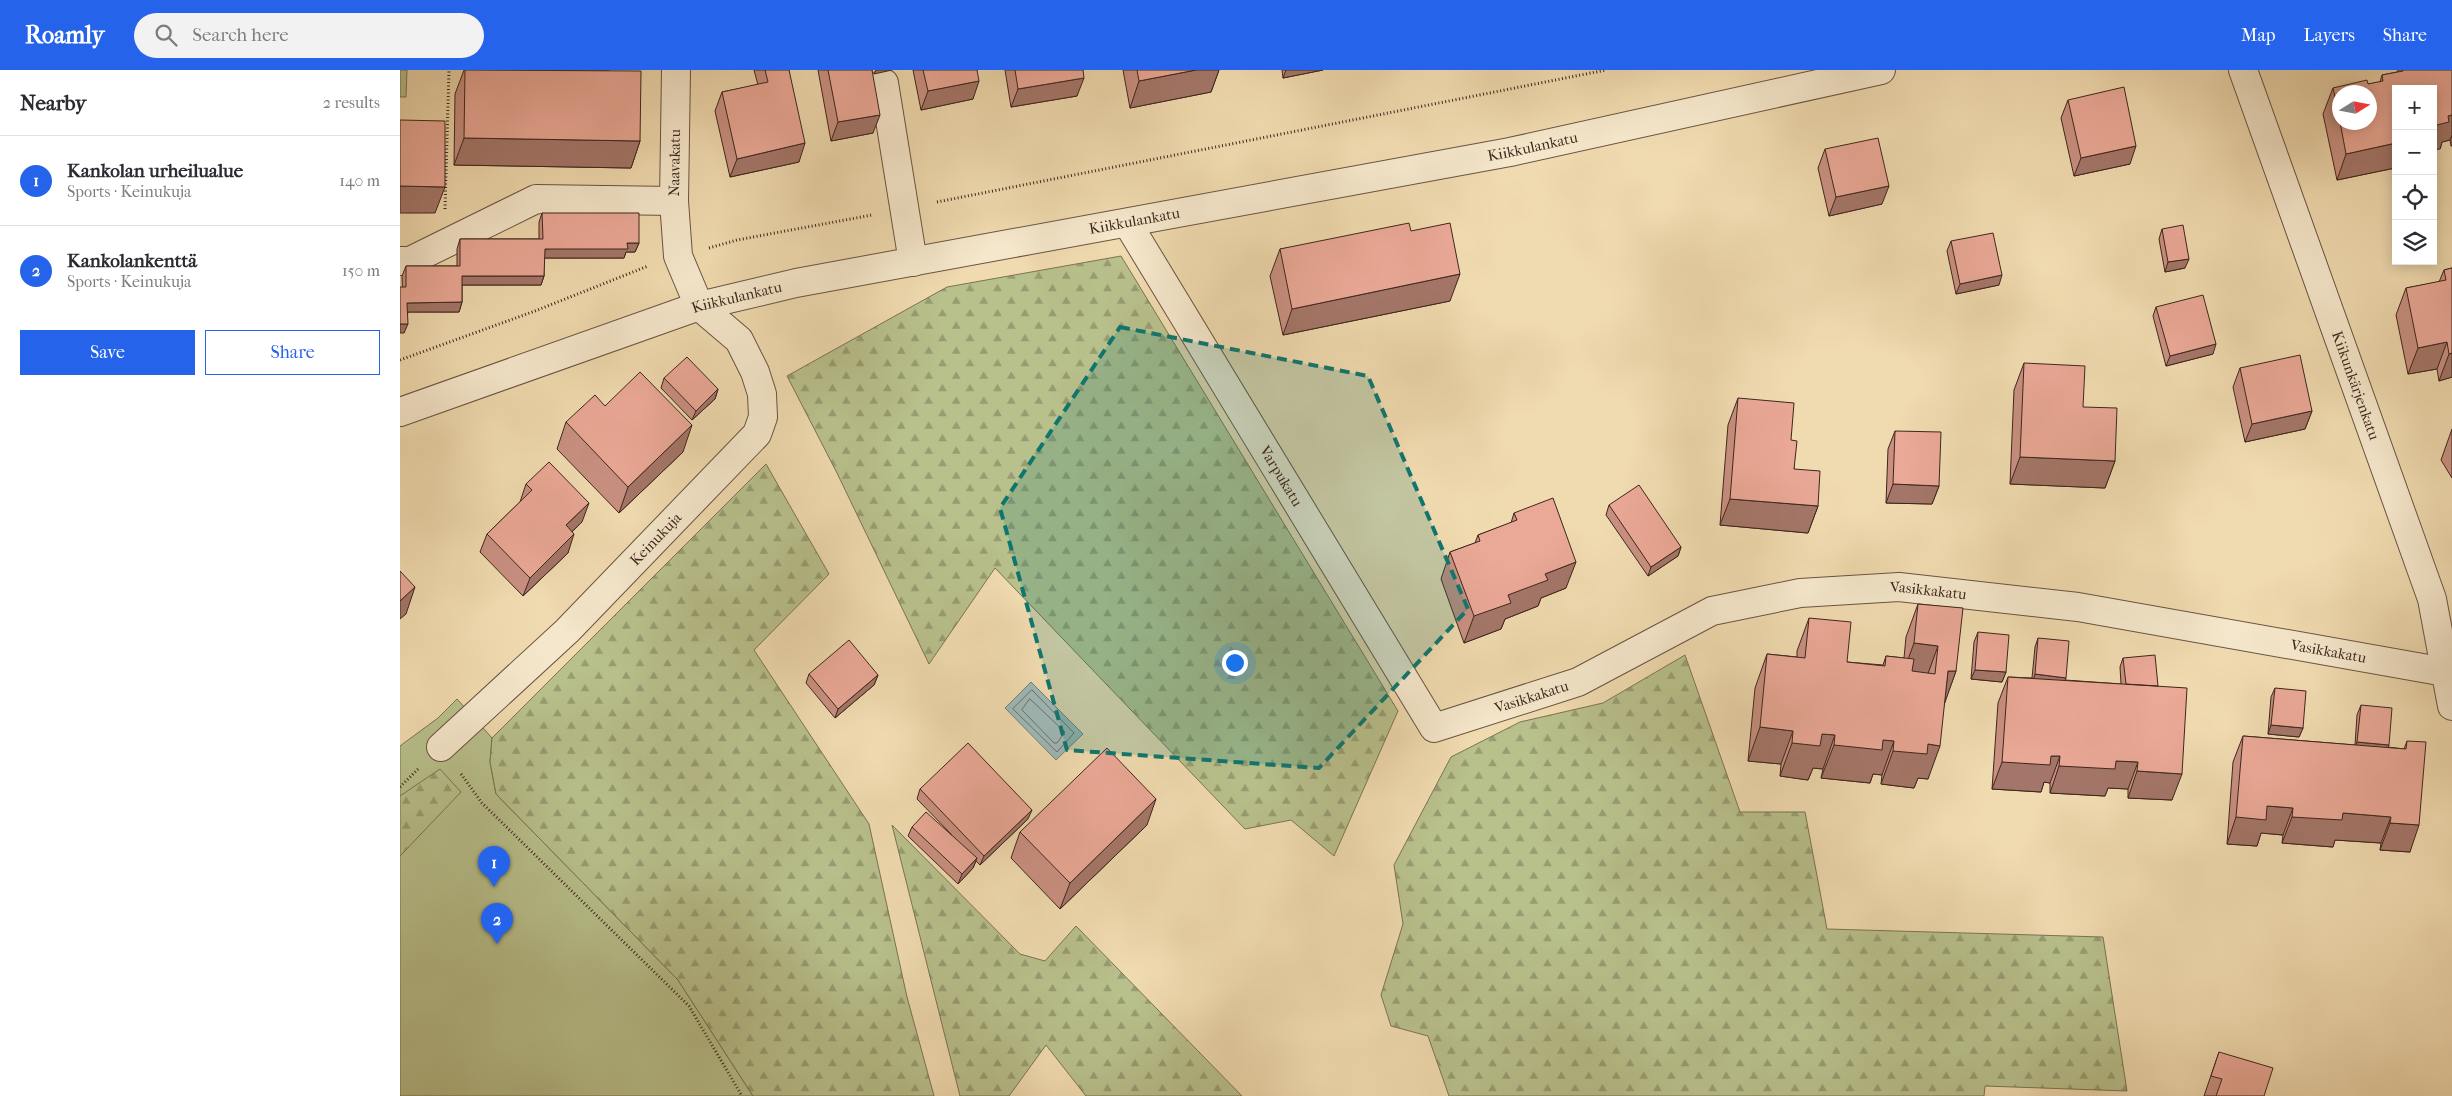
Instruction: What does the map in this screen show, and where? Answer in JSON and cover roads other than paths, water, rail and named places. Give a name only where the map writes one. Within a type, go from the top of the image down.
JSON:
[{"type":"street","name":"Naavakatu","points":[[676,70],[674,202],[678,256],[699,306]]},
{"type":"street","name":"Kiikkulankatu","points":[[400,412],[439,400],[699,306],[796,283],[1128,224],[1510,152],[1881,70]]},
{"type":"street","name":"Kiikunkärjenkatu","points":[[2243,70],[2432,599],[2452,706]]},
{"type":"street","points":[[884,83],[906,208],[913,262]]},
{"type":"street","points":[[400,261],[410,261],[536,199],[674,202]]},
{"type":"street","name":"Varpukatu","points":[[1128,224],[1434,728]]},
{"type":"street","name":"Keinukuja","points":[[441,747],[567,631],[757,434],[763,417],[762,394],[755,372],[739,340],[699,306]]},
{"type":"street","name":"Vasikkakatu","points":[[1434,728],[1578,682],[1712,611],[1800,593],[1899,587],[2078,607],[2445,672]]},
{"type":"water","points":[[1031,682],[1083,734],[1056,760],[1005,708]]},
{"type":"place","name":"Kankolan urheilualue","points":[[494,887]]},
{"type":"place","name":"Kankolankenttä","points":[[497,944]]}]
